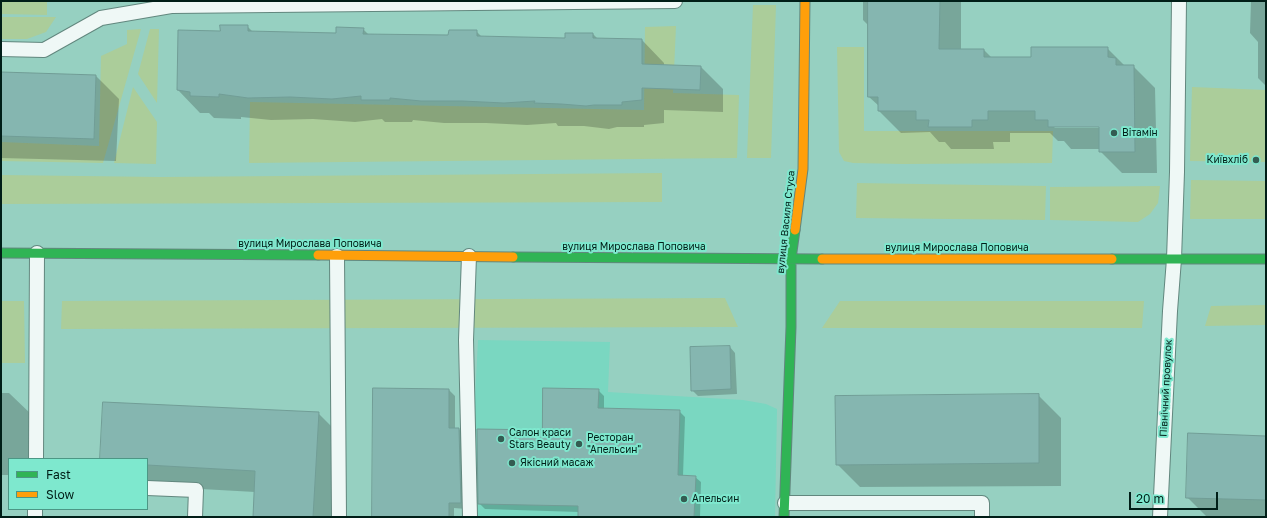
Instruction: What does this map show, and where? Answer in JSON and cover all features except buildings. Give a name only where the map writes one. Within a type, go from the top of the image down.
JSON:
[{"type":"street","name":"вулиця Василя Стуса","points":[[785,510],[791,259],[803,169],[805,1]]},
{"type":"street","name":"вулиця Мирослава Поповича","points":[[1,253],[791,259],[1266,259]]},
{"type":"lane","points":[[1,50],[44,50],[101,18],[171,6],[675,1]]},
{"type":"lane","name":"Північний провулок","points":[[1160,517],[1174,259],[1177,172],[1179,1]]},
{"type":"lane","points":[[36,458],[37,253]]},
{"type":"lane","points":[[337,256],[339,517]]},
{"type":"lane","points":[[469,256],[466,340],[470,517]]},
{"type":"lane","points":[[148,488],[196,490],[195,517]]},
{"type":"lane","points":[[785,510],[982,503],[982,517]]},
{"type":"shaded area","points":[[1,1],[47,1],[47,15],[1,14]]},
{"type":"shaded area","points":[[753,5],[776,5],[771,158],[747,158]]},
{"type":"shaded area","points":[[1,17],[56,17],[46,32],[27,39],[1,39]]},
{"type":"shaded area","points":[[676,26],[673,93],[739,95],[737,158],[249,163],[250,102],[644,110],[645,27]]},
{"type":"shaded area","points":[[141,29],[103,163],[1,161],[1,142],[99,146],[101,56],[127,44],[127,30]]},
{"type":"shaded area","points":[[150,29],[159,29],[157,103],[138,74]]},
{"type":"shaded area","points":[[837,47],[864,47],[864,131],[1053,131],[1052,163],[903,164],[853,163],[844,161],[839,152]]},
{"type":"shaded area","points":[[133,87],[157,122],[156,164],[114,163]]},
{"type":"shaded area","points":[[1192,87],[1266,90],[1266,162],[1190,161]]},
{"type":"shaded area","points":[[662,173],[662,202],[1,204],[1,175],[160,177]]},
{"type":"shaded area","points":[[1191,180],[1266,181],[1266,219],[1190,219]]},
{"type":"shaded area","points":[[857,183],[1046,186],[1045,220],[856,218]]},
{"type":"shaded area","points":[[1160,186],[1158,203],[1150,214],[1138,222],[1050,220],[1050,187]]},
{"type":"shaded area","points":[[725,298],[738,327],[61,329],[62,301]]},
{"type":"shaded area","points":[[1,301],[24,301],[25,363],[1,363]]},
{"type":"shaded area","points":[[840,301],[1144,301],[1142,328],[822,328]]},
{"type":"shaded area","points":[[1266,305],[1266,325],[1205,326],[1211,306]]},
{"type":"shaded area","points":[[478,340],[610,342],[608,392],[743,400],[766,404],[777,409],[775,517],[469,517]]},
{"type":"traffic: fast","points":[[784,517],[791,327],[791,259],[795,230]]},
{"type":"traffic: fast","points":[[1,253],[318,255]]},
{"type":"traffic: fast","points":[[513,257],[822,259]]},
{"type":"traffic: fast","points":[[1112,259],[1266,259]]},
{"type":"traffic: slow","points":[[795,230],[803,169],[805,1]]},
{"type":"traffic: slow","points":[[318,255],[513,257]]},
{"type":"traffic: slow","points":[[822,259],[1112,259]]},
{"type":"place","name":"Вітамін","points":[[1114,133]]},
{"type":"place","name":"Київхліб","points":[[1256,160]]},
{"type":"place","name":"Салон краси Stars Beauty","points":[[501,439]]},
{"type":"place","name":"Ресторан \"Апельсин\"","points":[[579,444]]},
{"type":"place","name":"Якісний масаж","points":[[512,463]]},
{"type":"place","name":"Апельсин","points":[[684,499]]}]
